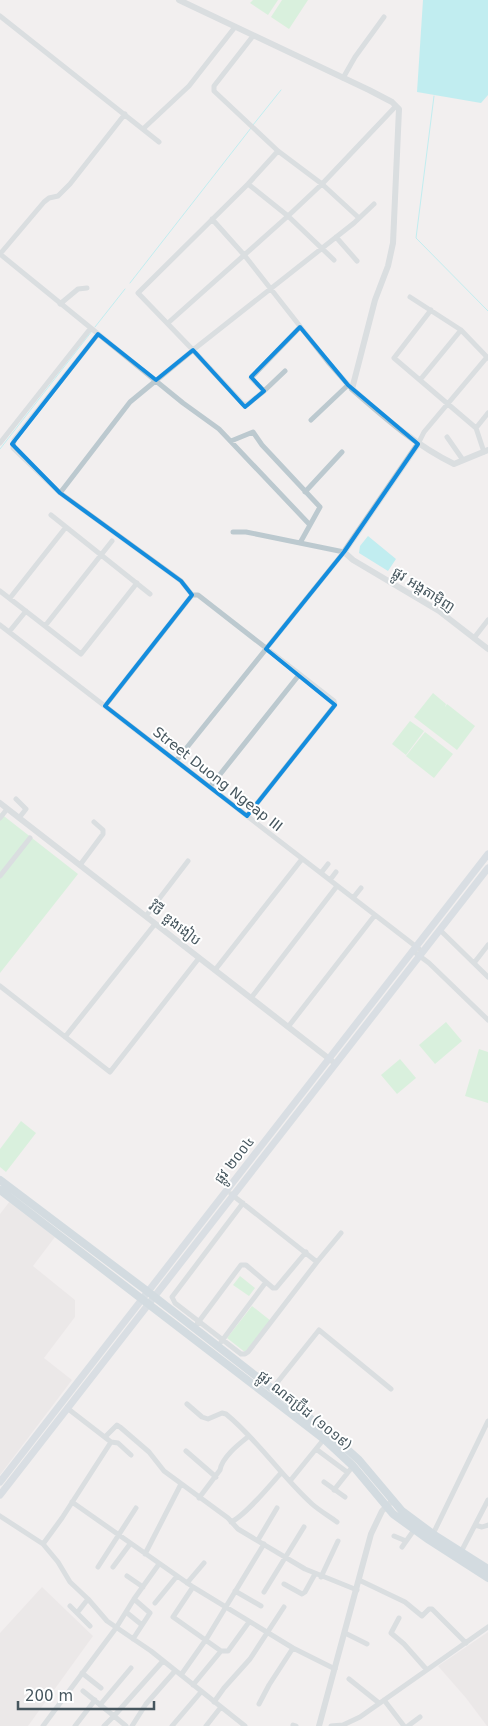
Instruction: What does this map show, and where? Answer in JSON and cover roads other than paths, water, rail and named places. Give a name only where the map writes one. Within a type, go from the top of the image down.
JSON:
[{"type":"main road","name":"ផ្លូវ ២០០៤","points":[[0,1495],[67,1408],[226,1190],[488,854]]},
{"type":"main road","name":"ផ្លូវ ២០០៤","points":[[0,1482],[148,1297],[233,1195],[488,868]]},
{"type":"main road","points":[[0,1180],[148,1297]]},
{"type":"main road","points":[[0,1190],[148,1297]]},
{"type":"main road","name":"ផ្លូវ ណតប្រ៊ីដ (១០១៩)","points":[[148,1297],[196,1324],[272,1389],[345,1446],[390,1503],[394,1514],[414,1530],[488,1578]]},
{"type":"main road","name":"ផ្លូវ ណតប្រ៊ីដ (១០១៩)","points":[[148,1297],[324,1439],[390,1503],[433,1534],[488,1569]]},
{"type":"street","points":[[179,0],[377,94],[396,106],[400,112],[393,243],[388,266],[375,300],[350,387],[311,420]]},
{"type":"street","points":[[0,16],[159,142]]},
{"type":"street","points":[[343,78],[354,57],[384,16]]},
{"type":"street","points":[[144,129],[189,86],[235,27]]},
{"type":"street","points":[[253,36],[214,88],[214,91],[278,151],[322,184],[359,218]]},
{"type":"street","points":[[168,324],[322,184],[396,106]]},
{"type":"street","points":[[125,114],[70,184],[58,196],[49,198],[44,202],[0,254],[32,278],[60,304],[183,403],[219,429],[310,525]]},
{"type":"street","points":[[278,151],[248,184],[138,291],[138,294],[243,404],[248,404],[285,371]]},
{"type":"street","points":[[248,184],[288,216],[334,260]]},
{"type":"street","points":[[60,493],[130,402],[193,350],[271,290],[374,204]]},
{"type":"street","points":[[212,219],[245,256],[350,387],[418,444],[454,464],[486,451],[476,428],[395,360],[395,357],[432,310]]},
{"type":"street","points":[[336,237],[357,261]]},
{"type":"street","points":[[60,304],[78,289],[87,288]]},
{"type":"street","points":[[176,761],[344,552],[418,444],[424,432],[487,358],[461,330],[410,297]]},
{"type":"street","points":[[264,391],[251,377],[300,327]]},
{"type":"street","points":[[420,380],[461,330]]},
{"type":"street","points":[[0,443],[94,331]]},
{"type":"street","points":[[94,331],[12,444],[13,448],[60,493],[181,581],[192,595]]},
{"type":"street","points":[[476,428],[488,413]]},
{"type":"street","points":[[231,442],[253,432],[262,445],[320,507],[300,543]]},
{"type":"street","points":[[447,437],[463,460]]},
{"type":"street","points":[[305,492],[342,452]]},
{"type":"street","points":[[51,515],[150,594]]},
{"type":"street","points":[[10,598],[66,527]]},
{"type":"street","points":[[233,532],[246,532],[344,552]]},
{"type":"street","points":[[46,626],[112,541]]},
{"type":"street","name":"ផ្លូវ អង្តតាម៉ិញ","points":[[344,552],[353,560],[439,611],[488,649]]},
{"type":"street","points":[[0,591],[81,654],[137,583]]},
{"type":"street","points":[[192,595],[198,595],[334,701],[335,705],[247,816]]},
{"type":"street","points":[[105,706],[192,595]]},
{"type":"street","points":[[10,633],[27,612]]},
{"type":"street","points":[[474,638],[488,620]]},
{"type":"street","name":"Street Duong Ngeap III","points":[[0,625],[375,915],[421,954],[488,1020]]},
{"type":"street","points":[[210,787],[299,675]]},
{"type":"street","points":[[16,799],[26,809],[19,818]]},
{"type":"street","name":"វិថី ឌួងងៀប","points":[[0,803],[336,1064]]},
{"type":"street","points":[[0,818],[8,809]]},
{"type":"street","points":[[80,865],[103,834],[103,830],[94,822]]},
{"type":"street","points":[[0,876],[30,838]]},
{"type":"street","points":[[215,970],[302,859]]},
{"type":"street","points":[[146,916],[188,861]]},
{"type":"street","points":[[321,874],[328,864]]},
{"type":"street","points":[[330,880],[336,872]]},
{"type":"street","points":[[251,998],[338,886]]},
{"type":"street","points":[[352,898],[361,888]]},
{"type":"street","points":[[288,1026],[375,915]]},
{"type":"street","points":[[65,1037],[155,924]]},
{"type":"street","points":[[440,930],[488,977]]},
{"type":"street","points":[[474,963],[488,945]]},
{"type":"street","points":[[0,986],[110,1072],[199,958]]},
{"type":"street","points":[[226,1190],[317,1262]]},
{"type":"street","points":[[243,1203],[172,1297],[175,1303],[196,1324],[241,1265],[246,1265],[273,1288],[276,1288],[306,1252]]},
{"type":"street","points":[[266,1282],[220,1343],[241,1354],[248,1352],[317,1262],[342,1233]]},
{"type":"street","points":[[272,1389],[319,1330],[391,1389]]},
{"type":"street","points":[[188,1404],[202,1417],[208,1419],[222,1413],[226,1414],[314,1505],[337,1522]]},
{"type":"street","points":[[67,1408],[111,1442],[118,1443],[131,1455]]},
{"type":"street","points":[[433,1534],[488,1422]]},
{"type":"street","points":[[105,1437],[117,1425],[149,1452],[161,1468],[228,1518],[238,1529],[315,1574],[357,1590]]},
{"type":"street","points":[[199,1498],[216,1477],[226,1458],[249,1436]]},
{"type":"street","points":[[290,1481],[324,1439]]},
{"type":"street","points":[[42,1544],[111,1442]]},
{"type":"street","points":[[316,1449],[347,1472]]},
{"type":"street","points":[[186,1451],[216,1477]]},
{"type":"street","points":[[334,1490],[353,1466]]},
{"type":"street","points":[[231,1522],[236,1520],[251,1505],[281,1472]]},
{"type":"street","points":[[324,1482],[345,1497]]},
{"type":"street","points":[[145,1554],[180,1484]]},
{"type":"street","points":[[460,1552],[488,1500]]},
{"type":"street","points":[[72,1502],[225,1608],[293,1648],[335,1669]]},
{"type":"street","points":[[319,1726],[373,1530],[382,1511],[390,1503]]},
{"type":"street","points":[[98,1567],[136,1508]]},
{"type":"street","points":[[181,1675],[206,1639],[235,1591],[277,1508]]},
{"type":"street","points":[[0,1516],[42,1544],[58,1562],[70,1582],[102,1616],[163,1661],[245,1726]]},
{"type":"street","points":[[475,1524],[482,1527],[488,1525]]},
{"type":"street","points":[[264,1592],[304,1527]]},
{"type":"street","points":[[402,1547],[414,1530]]},
{"type":"street","points":[[394,1536],[406,1542]]},
{"type":"street","points":[[321,1577],[338,1541]]},
{"type":"street","points":[[113,1567],[130,1544]]},
{"type":"street","points":[[187,1583],[204,1563]]},
{"type":"street","points":[[43,1726],[116,1628],[159,1564]]},
{"type":"street","points":[[284,1584],[302,1594],[306,1592],[315,1574]]},
{"type":"street","points":[[127,1576],[143,1587]]},
{"type":"street","points":[[155,1603],[177,1576]]},
{"type":"street","points":[[359,1580],[398,1599],[422,1616],[429,1609],[432,1609],[466,1643]]},
{"type":"street","points":[[193,1587],[173,1617],[221,1651],[228,1651],[249,1622]]},
{"type":"street","points":[[235,1591],[261,1606]]},
{"type":"street","points":[[77,1613],[88,1599]]},
{"type":"street","points":[[133,1639],[150,1613],[134,1599]]},
{"type":"street","points":[[70,1606],[90,1626]]},
{"type":"street","points":[[214,1702],[250,1659],[284,1607]]},
{"type":"street","points":[[126,1612],[142,1625]]},
{"type":"street","points":[[399,1618],[391,1633],[404,1644],[427,1670]]},
{"type":"street","points":[[331,1726],[343,1725],[353,1721],[488,1627]]},
{"type":"street","points":[[345,1633],[367,1644]]},
{"type":"street","points":[[259,1704],[293,1648]]},
{"type":"street","points":[[193,1685],[221,1651]]},
{"type":"street","points":[[104,1726],[163,1661]]},
{"type":"street","points":[[100,1705],[131,1668]]},
{"type":"street","points":[[132,1726],[146,1704],[175,1671]]},
{"type":"street","points":[[82,1672],[101,1688]]},
{"type":"street","points":[[349,1679],[381,1702],[406,1726],[420,1717]]},
{"type":"street","points":[[84,1691],[126,1726]]},
{"type":"street","points":[[172,1726],[201,1692]]},
{"type":"street","points":[[75,1726],[94,1700]]},
{"type":"street","points":[[206,1726],[221,1707]]},
{"type":"street","points":[[353,1721],[359,1726]]},
{"type":"water","points":[[423,0],[488,0],[488,95],[481,103],[417,92]]},
{"type":"water","points":[[368,536],[396,559],[388,571],[359,553],[360,546]]},
{"type":"waterway","points":[[253,125],[281,90]]},
{"type":"waterway","points":[[434,96],[416,238],[488,311]]},
{"type":"waterway","points":[[130,283],[251,128]]},
{"type":"waterway","points":[[95,327],[125,289]]},
{"type":"waterway","points":[[0,449],[92,331]]}]
